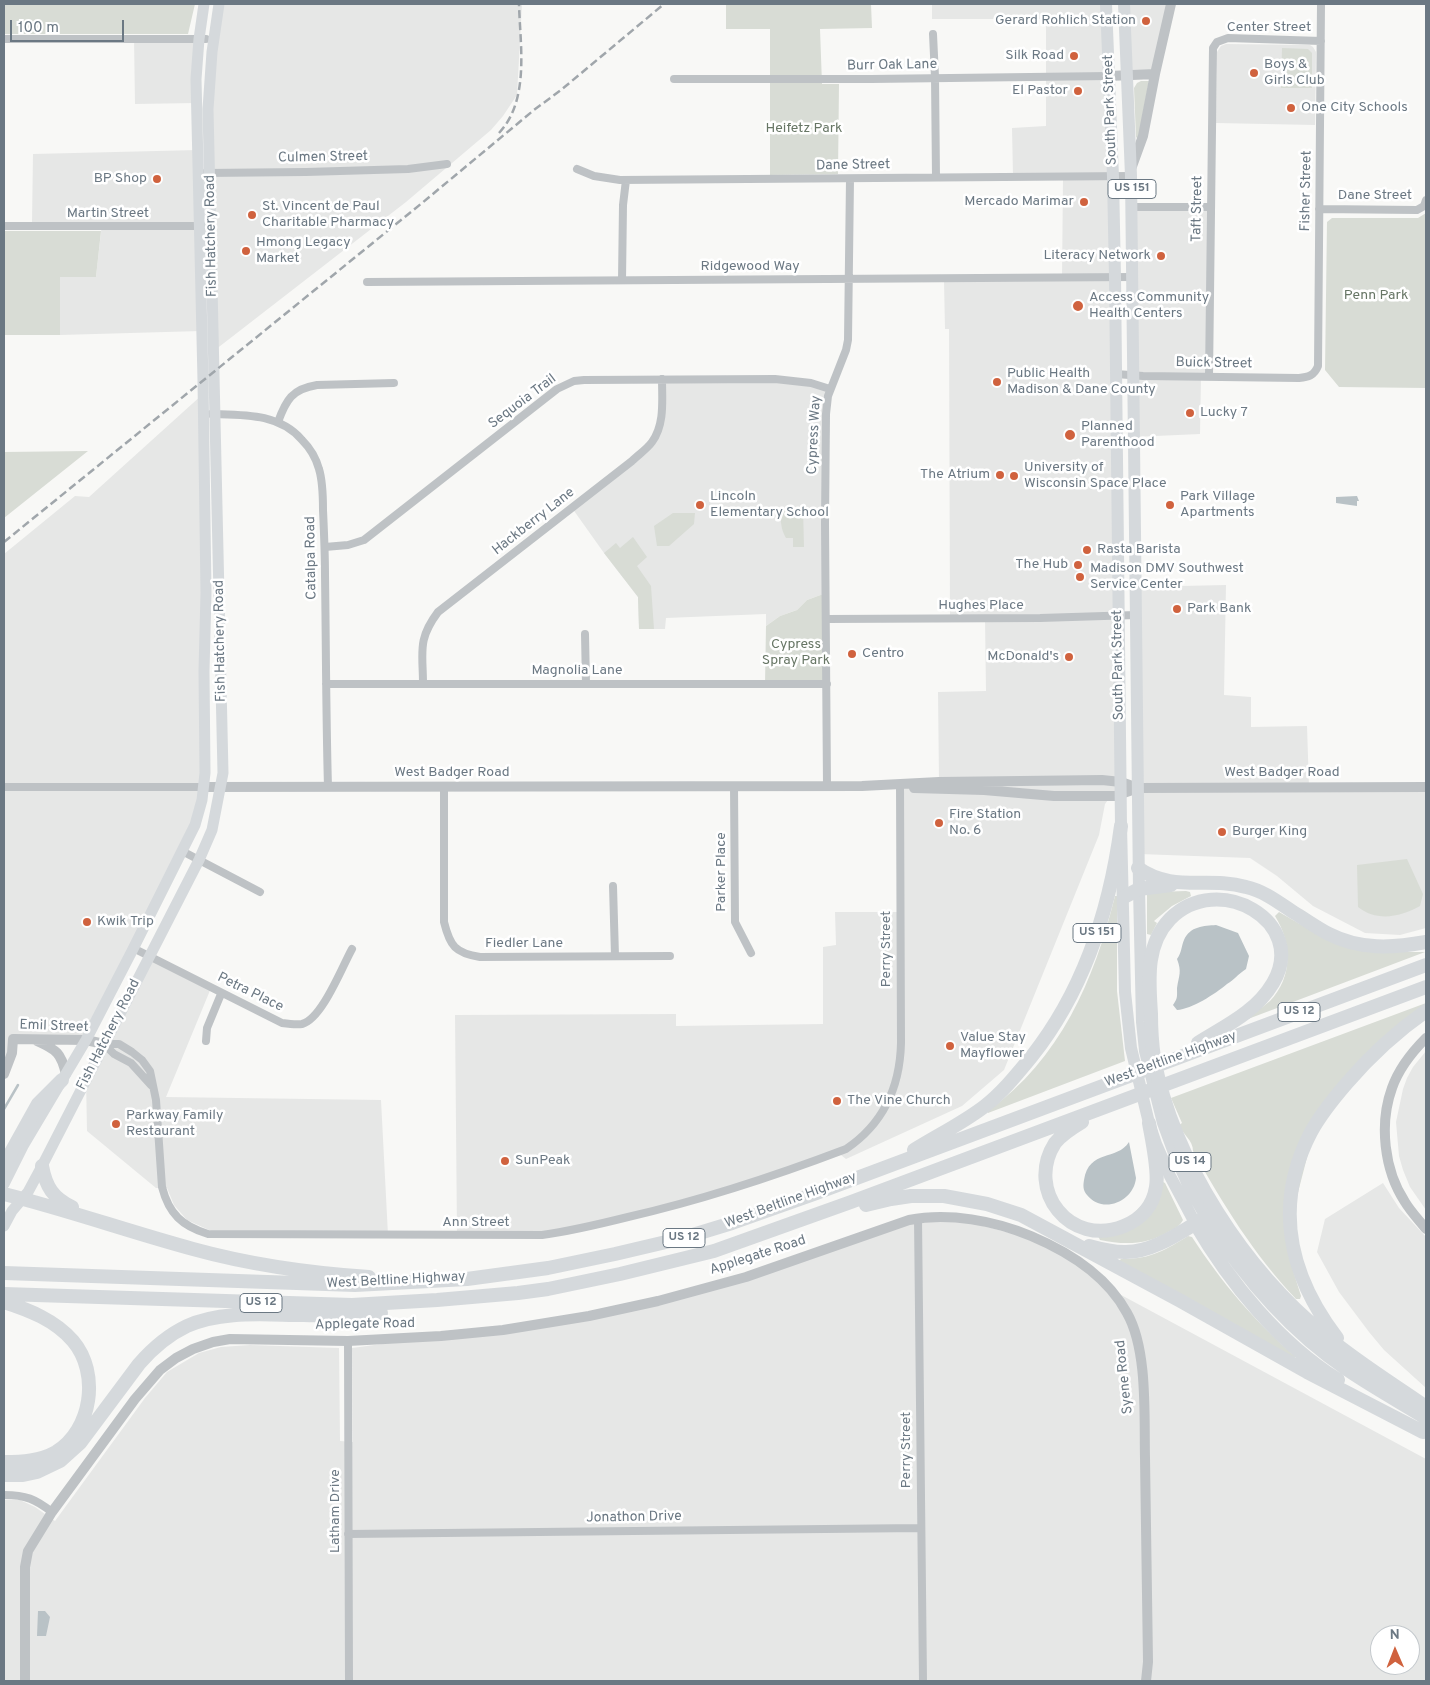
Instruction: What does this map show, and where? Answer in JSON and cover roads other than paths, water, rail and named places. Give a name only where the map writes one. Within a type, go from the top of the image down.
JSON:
[{"type":"highway","name":"US 151","points":[[892,1165],[984,1107],[1006,1086],[1032,1056],[1055,1025],[1082,974],[1094,944],[1109,894],[1121,826]]},
{"type":"highway","points":[[1138,868],[1150,876],[1166,881],[1217,883],[1247,887],[1266,894],[1329,934],[1360,944],[1385,948],[1426,942]]},
{"type":"highway","points":[[1124,897],[1138,889],[1187,883]]},
{"type":"highway","name":"US 14","points":[[1172,1059],[1245,1014],[1256,1004],[1273,982],[1280,963],[1278,940],[1266,919],[1246,905],[1222,899],[1197,903],[1188,906],[1174,915],[1160,931],[1150,958],[1149,981],[1154,1058],[1166,1103],[1182,1146],[1223,1220],[1268,1280],[1319,1330],[1348,1353],[1426,1407]]},
{"type":"highway","name":"West Beltline Highway","points":[[4,1273],[355,1285],[467,1278],[548,1268],[615,1254],[683,1238],[732,1223],[1426,965]]},
{"type":"highway","name":"West Beltline Highway","points":[[4,1294],[352,1305],[518,1293],[580,1283],[714,1251],[1116,1104],[1426,987]]},
{"type":"highway","points":[[1348,1353],[1312,1301],[1297,1266],[1291,1225],[1292,1189],[1302,1151],[1312,1130],[1326,1108],[1368,1058],[1398,1031],[1426,1011]]},
{"type":"highway","points":[[4,1165],[38,1104],[64,1077]]},
{"type":"highway","points":[[1096,1111],[1064,1133],[1056,1143],[1050,1153],[1046,1175],[1047,1186],[1056,1209],[1064,1218],[1080,1228],[1090,1231],[1108,1231],[1131,1223],[1145,1212],[1152,1201],[1157,1186],[1149,1123]]},
{"type":"highway","points":[[42,1166],[49,1189],[62,1202],[141,1233]]},
{"type":"highway","points":[[4,1194],[227,1257],[290,1269],[369,1277],[467,1278]]},
{"type":"highway","points":[[714,1251],[882,1201],[920,1196],[963,1198],[1021,1214],[1307,1372],[1424,1433]]},
{"type":"highway","points":[[1064,1238],[1099,1248],[1124,1252],[1140,1251],[1155,1246],[1201,1220]]},
{"type":"highway","name":"US 14","points":[[1201,1220],[1258,1290],[1285,1318],[1347,1370],[1426,1418]]},
{"type":"highway","name":"US 14","points":[[1201,1220],[1214,1254],[1247,1298],[1272,1325],[1303,1354],[1331,1376],[1424,1433]]},
{"type":"highway","points":[[4,1475],[23,1475],[37,1472],[60,1461],[80,1442],[149,1353],[162,1341],[193,1324],[228,1316],[334,1316],[397,1312],[437,1308],[518,1293]]},
{"type":"highway","points":[[4,1302],[37,1314],[63,1331],[73,1341],[88,1371],[90,1395],[76,1432],[56,1452],[44,1458],[31,1461],[4,1462]]},
{"type":"main road","name":"Fish Hatchery Road","points":[[4,1184],[23,1146],[86,1040],[195,825],[202,800],[205,773],[204,671],[206,593],[196,79],[203,39],[204,4]]},
{"type":"main road","name":"Fish Hatchery Road","points":[[4,1226],[12,1211],[28,1192],[42,1166],[199,860],[212,830],[224,773],[208,109],[212,52],[220,4]]},
{"type":"main road","name":"South Park Street","points":[[1106,4],[1113,177],[1121,826],[1127,1021],[1134,1064],[1156,1144],[1170,1176],[1201,1220]]},
{"type":"main road","name":"South Park Street","points":[[1124,4],[1132,207],[1138,889],[1142,1022],[1146,1051],[1158,1105],[1174,1153],[1201,1220]]},
{"type":"street","points":[[1131,173],[1143,136],[1171,4]]},
{"type":"street","name":"Fisher Street","points":[[1311,376],[1318,366],[1321,4]]},
{"type":"street","points":[[933,34],[936,177]]},
{"type":"street","name":"Center Street","points":[[1217,42],[1228,38],[1321,41]]},
{"type":"street","points":[[4,39],[203,39]]},
{"type":"street","name":"Taft Street","points":[[1209,377],[1212,57],[1213,48],[1217,42]]},
{"type":"street","points":[[1110,76],[1155,74]]},
{"type":"street","name":"Burr Oak Lane","points":[[674,78],[871,79],[1110,76]]},
{"type":"street","name":"Culmen Street","points":[[199,173],[408,169],[447,164]]},
{"type":"street","name":"Dane Street","points":[[577,169],[594,176],[626,180],[1113,177],[1131,173]]},
{"type":"street","name":"Cypress Way","points":[[827,786],[826,414],[830,389],[846,350],[848,340],[850,178]]},
{"type":"street","points":[[622,280],[623,205],[626,180]]},
{"type":"street","name":"Dane Street","points":[[1318,209],[1417,210],[1424,206],[1426,200]]},
{"type":"street","points":[[1132,207],[1210,207]]},
{"type":"street","name":"Martin Street","points":[[4,226],[212,226]]},
{"type":"street","name":"Ridgewood Way","points":[[367,282],[1133,277]]},
{"type":"street","name":"Buick Street","points":[[1116,374],[1298,378],[1311,376]]},
{"type":"street","name":"Hackberry Lane","points":[[422,684],[424,637],[428,626],[438,612],[632,461],[652,442],[660,425],[662,379]]},
{"type":"street","name":"Sequoia Trail","points":[[325,547],[348,545],[364,540],[558,388],[574,382],[584,380],[781,379],[811,383],[830,389]]},
{"type":"street","points":[[278,422],[288,400],[295,392],[306,387],[394,383]]},
{"type":"street","name":"Catalpa Road","points":[[204,414],[254,416],[278,422],[301,438],[312,453],[319,468],[322,486],[325,547],[328,787]]},
{"type":"street","name":"Hughes Place","points":[[827,619],[1022,618],[1136,615]]},
{"type":"street","points":[[585,634],[586,684]]},
{"type":"street","name":"Magnolia Lane","points":[[326,684],[827,684]]},
{"type":"street","name":"West Badger Road","points":[[4,787],[827,786],[1014,780],[1109,780],[1121,788]]},
{"type":"street","name":"West Badger Road","points":[[900,785],[922,789],[984,790],[1036,796],[1121,788],[1426,786]]},
{"type":"street","name":"Perry Street","points":[[884,1109],[896,1084],[900,1064],[900,785]]},
{"type":"street","name":"Fiedler Lane","points":[[444,786],[444,922],[449,939],[457,949],[467,955],[480,957],[670,956]]},
{"type":"street","name":"Parker Place","points":[[734,786],[735,922],[751,953]]},
{"type":"street","points":[[182,851],[260,892]]},
{"type":"street","points":[[613,886],[615,956]]},
{"type":"street","name":"Petra Place","points":[[133,948],[282,1024],[303,1024],[314,1017],[323,1004],[352,949]]},
{"type":"street","points":[[206,1042],[207,1028],[221,994]]},
{"type":"street","points":[[1426,1038],[1406,1060],[1392,1088],[1385,1124],[1387,1154],[1394,1182],[1405,1203],[1426,1229]]},
{"type":"street","points":[[4,1074],[12,1053],[9,1039]]},
{"type":"street","name":"Emil Street","points":[[9,1039],[86,1040],[104,1044]]},
{"type":"street","points":[[34,1039],[53,1048],[59,1054],[63,1062],[64,1077]]},
{"type":"street","name":"Ann Street","points":[[104,1044],[119,1044],[137,1055],[150,1071],[156,1107],[162,1188],[166,1200],[176,1216],[185,1225],[202,1232],[220,1236],[542,1235],[561,1233],[718,1194],[846,1149],[869,1130],[884,1109]]},
{"type":"street","name":"Perry Street","points":[[918,1218],[923,1681]]},
{"type":"street","name":"Applegate Road","points":[[25,1681],[25,1567],[28,1551],[52,1512],[135,1399],[160,1370],[176,1358],[193,1349],[213,1342],[230,1339],[348,1341],[441,1336],[503,1330],[589,1316],[652,1303],[746,1276],[888,1226],[918,1218]]},
{"type":"street","name":"Syene Road","points":[[918,1218],[952,1218],[982,1222],[1014,1229],[1045,1242],[1064,1251],[1089,1269],[1110,1289],[1127,1312],[1137,1343],[1144,1392],[1148,1648],[1146,1681]]},
{"type":"street","name":"Latham Drive","points":[[348,1341],[349,1681]]},
{"type":"street","points":[[4,1494],[27,1496],[52,1512]]},
{"type":"street","name":"Jonathon Drive","points":[[348,1534],[920,1528]]},
{"type":"waterway","points":[[4,1109],[18,1085]]},
{"type":"railway","points":[[499,133],[509,120],[519,88],[521,72],[519,4]]},
{"type":"railway","points":[[4,542],[561,90],[664,4]]},
{"type":"place","name":"Gerard Rohlich Station","points":[[1146,21]]},
{"type":"place","name":"Silk Road","points":[[1074,56]]},
{"type":"place","name":"Boys & Girls Club","points":[[1254,73]]},
{"type":"place","name":"El Pastor","points":[[1078,91]]},
{"type":"place","name":"One City Schools","points":[[1291,108]]},
{"type":"place","name":"BP Shop","points":[[157,179]]},
{"type":"place","name":"Mercado Marimar","points":[[1084,202]]},
{"type":"place","name":"St. Vincent de Paul Charitable Pharmacy","points":[[252,215]]},
{"type":"place","name":"Hmong Legacy Market","points":[[246,251]]},
{"type":"place","name":"Literacy Network","points":[[1161,256]]},
{"type":"place","name":"Access Community Health Centers","points":[[1078,306]]},
{"type":"place","name":"Public Health Madison & Dane County","points":[[997,382]]},
{"type":"place","name":"Lucky 7","points":[[1190,413]]},
{"type":"place","name":"Planned Parenthood","points":[[1070,435]]},
{"type":"place","name":"The Atrium","points":[[1000,475]]},
{"type":"place","name":"University of Wisconsin Space Place","points":[[1014,476]]},
{"type":"place","name":"Lincoln Elementary School","points":[[700,505]]},
{"type":"place","name":"Park Village Apartments","points":[[1170,505]]},
{"type":"place","name":"Rasta Barista","points":[[1087,550]]},
{"type":"place","name":"The Hub","points":[[1078,565]]},
{"type":"place","name":"Madison DMV Southwest Service Center","points":[[1080,577]]},
{"type":"place","name":"Park Bank","points":[[1177,609]]},
{"type":"place","name":"Centro","points":[[852,654]]},
{"type":"place","name":"McDonald's","points":[[1069,657]]},
{"type":"place","name":"Fire Station No. 6","points":[[939,823]]},
{"type":"place","name":"Burger King","points":[[1222,832]]},
{"type":"place","name":"Kwik Trip","points":[[87,922]]},
{"type":"place","name":"Value Stay Mayflower","points":[[950,1046]]},
{"type":"place","name":"The Vine Church","points":[[837,1101]]},
{"type":"place","name":"Parkway Family Restaurant","points":[[116,1124]]},
{"type":"place","name":"SunPeak","points":[[505,1161]]},
{"type":"park label","name":"Heifetz Park","points":[[804,129]]},
{"type":"park label","name":"Penn Park","points":[[1376,296]]},
{"type":"park label","name":"Cypress Spray Park","points":[[796,654]]}]
